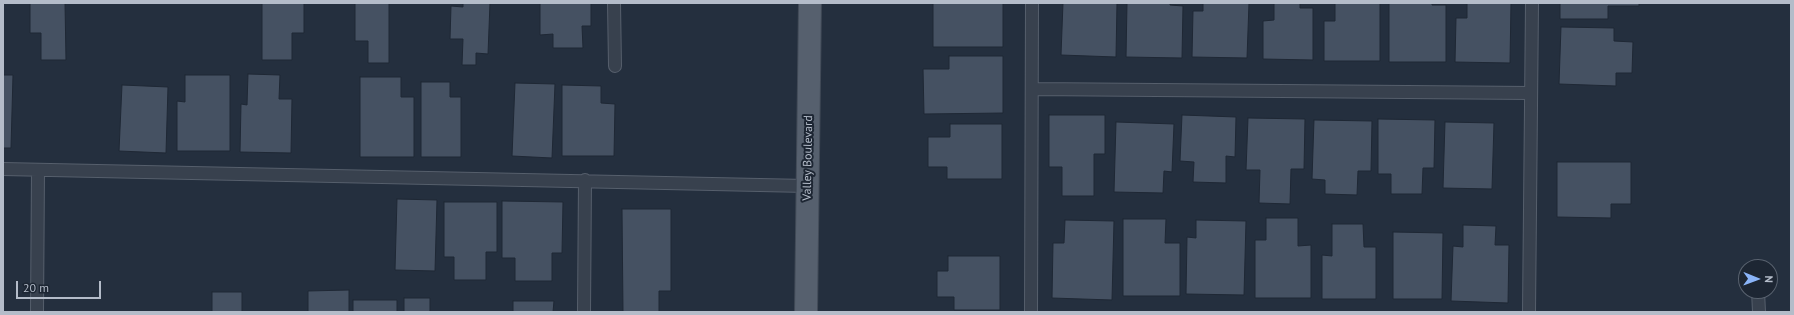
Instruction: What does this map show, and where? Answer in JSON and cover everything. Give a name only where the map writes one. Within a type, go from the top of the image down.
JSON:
[{"type":"main road","name":"Valley Boulevard","points":[[806,312],[810,3]]},
{"type":"lane","points":[[614,3],[615,66]]},
{"type":"lane","points":[[1031,312],[1032,3]]},
{"type":"lane","points":[[1529,312],[1532,3]]},
{"type":"lane","points":[[1032,89],[1531,93]]},
{"type":"lane","points":[[3,169],[585,180],[808,186]]},
{"type":"lane","points":[[37,312],[38,170]]},
{"type":"lane","points":[[584,312],[585,180]]},
{"type":"lane","points":[[1758,299],[1758,312]]},
{"type":"building","points":[[30,3],[65,3],[66,60],[41,60],[41,33],[30,33]]},
{"type":"building","points":[[262,3],[304,3],[304,33],[292,33],[292,60],[262,60]]},
{"type":"building","points":[[355,3],[389,3],[389,63],[368,63],[368,41],[355,41]]},
{"type":"building","points":[[463,3],[490,3],[488,54],[476,53],[476,65],[462,65],[463,39],[450,39],[451,6],[463,7]]},
{"type":"building","points":[[540,3],[591,3],[591,26],[582,26],[583,48],[553,48],[553,34],[540,35]]},
{"type":"building","points":[[933,3],[1003,3],[1003,47],[933,47]]},
{"type":"building","points":[[1063,3],[1117,3],[1116,57],[1061,55]]},
{"type":"building","points":[[1127,3],[1170,3],[1170,5],[1183,6],[1182,58],[1126,57]]},
{"type":"building","points":[[1203,3],[1249,3],[1247,58],[1192,57],[1193,11],[1203,11]]},
{"type":"building","points":[[1274,3],[1300,3],[1300,8],[1313,8],[1313,60],[1263,59],[1263,21],[1274,20]]},
{"type":"building","points":[[1335,3],[1380,3],[1380,61],[1324,61],[1324,21],[1335,21]]},
{"type":"building","points":[[1389,3],[1432,3],[1432,5],[1446,5],[1446,62],[1389,62]]},
{"type":"building","points":[[1467,3],[1511,3],[1510,63],[1455,62],[1456,18],[1467,18]]},
{"type":"building","points":[[1560,3],[1639,3],[1639,6],[1608,6],[1608,19],[1560,19]]},
{"type":"building","points":[[1561,27],[1614,28],[1614,41],[1633,42],[1632,73],[1616,73],[1616,86],[1559,84]]},
{"type":"building","points":[[949,56],[1003,56],[1003,113],[924,114],[923,69],[949,69]]},
{"type":"building","points":[[248,74],[280,75],[279,99],[292,99],[291,153],[240,152],[241,104],[247,105]]},
{"type":"building","points":[[3,75],[13,75],[11,148],[3,148]]},
{"type":"building","points":[[185,75],[230,75],[230,151],[177,151],[177,101],[185,102]]},
{"type":"building","points":[[360,77],[401,77],[401,97],[414,97],[414,157],[360,157]]},
{"type":"building","points":[[421,82],[450,82],[450,97],[461,97],[461,157],[421,157]]},
{"type":"building","points":[[515,83],[555,84],[552,158],[512,156]]},
{"type":"building","points":[[122,85],[168,87],[166,153],[119,151]]},
{"type":"building","points":[[562,85],[601,86],[601,103],[615,104],[614,156],[562,156]]},
{"type":"building","points":[[1049,115],[1105,115],[1105,154],[1094,154],[1094,196],[1062,196],[1062,167],[1049,167]]},
{"type":"building","points":[[1182,115],[1236,117],[1235,157],[1226,156],[1226,183],[1193,182],[1194,162],[1180,161]]},
{"type":"building","points":[[1248,118],[1305,119],[1304,169],[1291,169],[1290,204],[1259,203],[1260,170],[1246,170]]},
{"type":"building","points":[[1378,119],[1435,120],[1434,168],[1423,168],[1422,194],[1391,194],[1391,174],[1378,174]]},
{"type":"building","points":[[1314,120],[1372,121],[1371,171],[1358,171],[1357,195],[1325,194],[1325,180],[1312,179]]},
{"type":"building","points":[[1116,122],[1174,124],[1172,172],[1164,171],[1163,193],[1114,192]]},
{"type":"building","points":[[1445,122],[1494,123],[1492,189],[1443,188]]},
{"type":"building","points":[[950,124],[1002,124],[1002,179],[947,179],[947,167],[928,167],[928,137],[950,137]]},
{"type":"building","points":[[1557,162],[1631,162],[1631,204],[1611,204],[1611,218],[1557,217]]},
{"type":"building","points":[[397,199],[437,200],[435,271],[395,270]]},
{"type":"building","points":[[502,201],[563,202],[562,253],[552,253],[552,281],[515,281],[515,258],[502,258]]},
{"type":"building","points":[[444,202],[497,202],[497,252],[486,252],[486,280],[454,280],[454,257],[444,257]]},
{"type":"building","points":[[622,209],[671,209],[671,291],[659,291],[659,312],[623,312]]},
{"type":"building","points":[[1266,218],[1298,218],[1298,246],[1311,245],[1311,298],[1255,298],[1255,240],[1266,240]]},
{"type":"building","points":[[1123,219],[1166,219],[1165,243],[1180,243],[1180,296],[1123,296]]},
{"type":"building","points":[[1065,220],[1114,221],[1112,300],[1052,298],[1053,243],[1064,243]]},
{"type":"building","points":[[1196,220],[1246,221],[1244,295],[1186,294],[1187,237],[1196,238]]},
{"type":"building","points":[[1332,224],[1363,224],[1364,247],[1376,247],[1376,299],[1322,299],[1322,255],[1332,256]]},
{"type":"building","points":[[1463,225],[1496,226],[1495,245],[1509,245],[1508,303],[1451,301],[1453,246],[1463,247]]},
{"type":"building","points":[[1393,232],[1443,233],[1442,299],[1393,299]]},
{"type":"building","points":[[948,256],[1000,256],[1000,310],[954,310],[954,297],[937,297],[937,271],[948,271]]},
{"type":"building","points":[[349,290],[349,312],[308,312],[308,291]]},
{"type":"building","points":[[212,292],[242,292],[242,312],[212,312]]},
{"type":"building","points":[[404,298],[430,298],[430,312],[404,312]]},
{"type":"building","points":[[353,300],[397,300],[397,312],[353,312]]},
{"type":"building","points":[[513,301],[554,301],[553,312],[513,312]]}]
